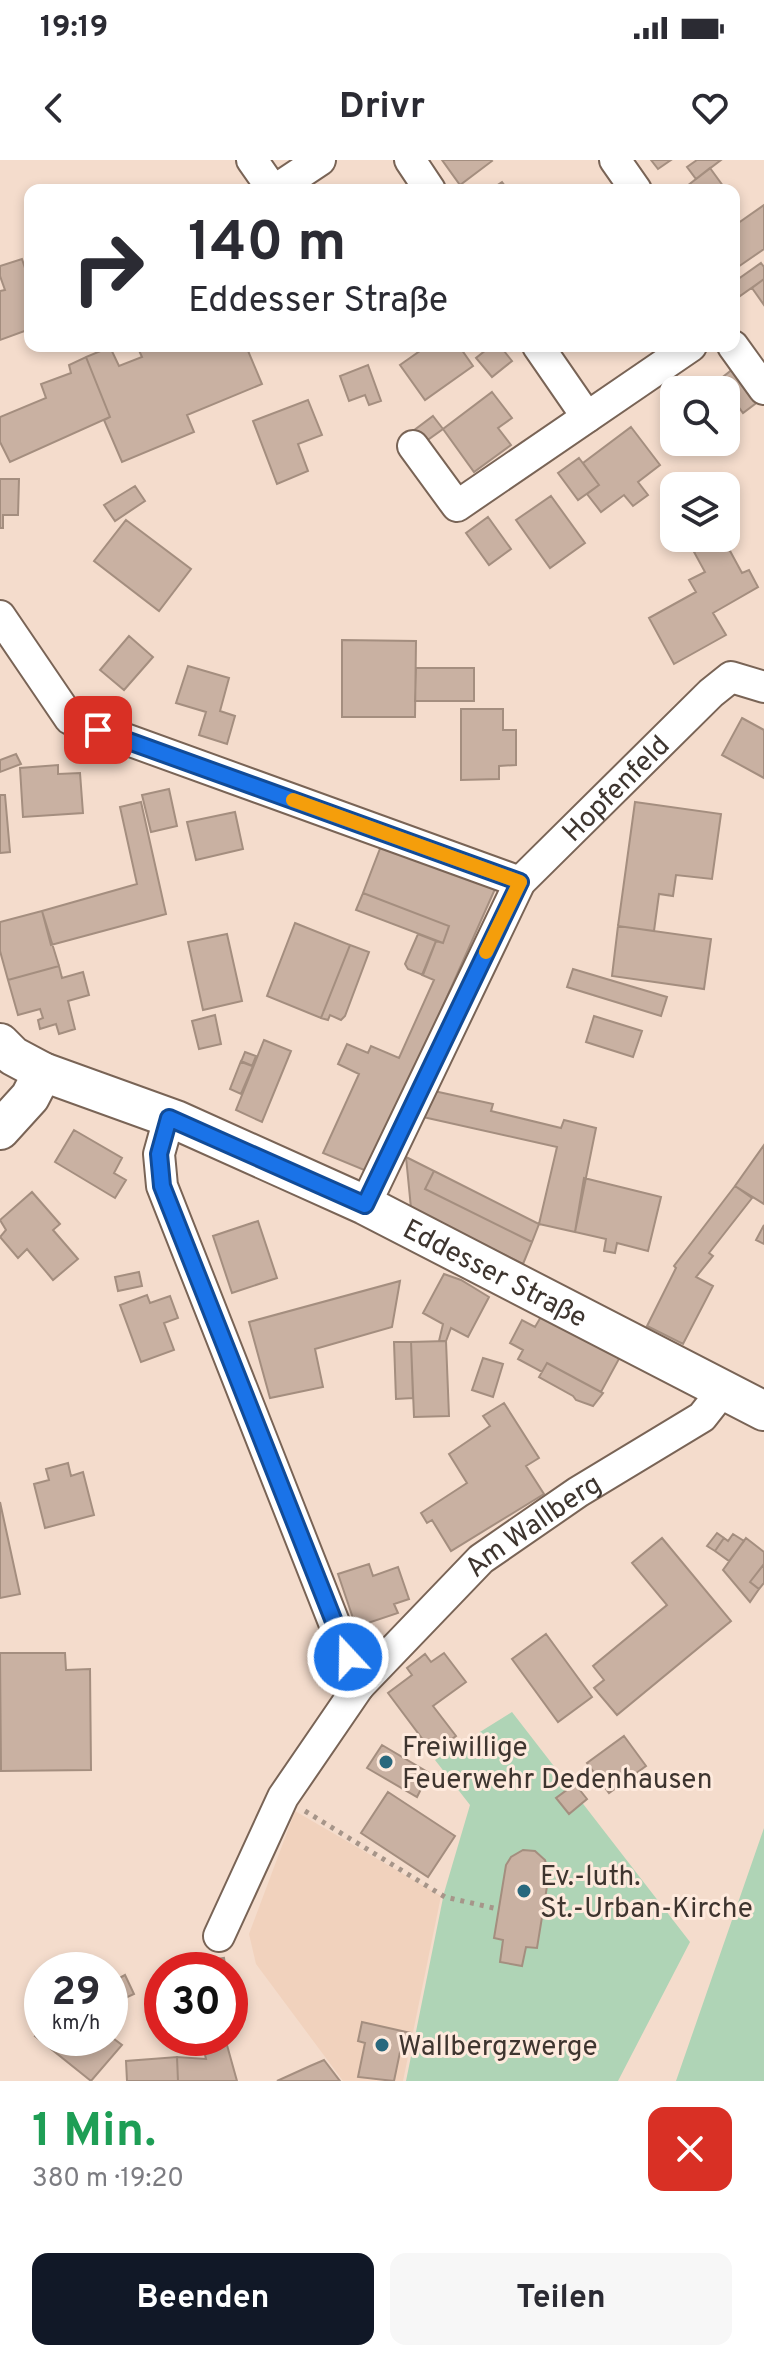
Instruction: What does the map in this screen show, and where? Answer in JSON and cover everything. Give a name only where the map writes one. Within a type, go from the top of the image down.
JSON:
[{"type":"street","points":[[252,160],[270,184]]},
{"type":"street","points":[[283,184],[320,160]]},
{"type":"street","points":[[410,160],[426,184]]},
{"type":"street","points":[[615,160],[632,184]]},
{"type":"street","points":[[542,352],[587,417]]},
{"type":"street","points":[[413,446],[457,506],[682,352]]},
{"type":"street","points":[[737,352],[764,389]]},
{"type":"street","points":[[0,616],[70,719],[520,882]]},
{"type":"street","name":"Hopfenfeld","points":[[365,1205],[520,882],[711,693],[731,677],[764,687]]},
{"type":"street","name":"Eddesser Straße","points":[[0,1043],[13,1056],[43,1072],[169,1118],[365,1205],[764,1411]]},
{"type":"street","points":[[0,1130],[30,1097],[43,1072]]},
{"type":"street","points":[[169,1118],[159,1154],[162,1186],[359,1686]]},
{"type":"street","name":"Am Wallberg","points":[[219,1936],[283,1797],[359,1686],[481,1559],[578,1492],[702,1417],[724,1389]]},
{"type":"path","points":[[283,1797],[445,1897],[498,1909]]},
{"type":"shaded area","points":[[295,1811],[441,1896],[403,2081],[343,2081],[256,1964],[249,1934]]},
{"type":"green space","points":[[512,1712],[690,1942],[618,2081],[406,2081],[444,1893],[470,1805],[435,1760]]},
{"type":"green space","points":[[764,1828],[764,2081],[676,2081]]},
{"type":"building","points":[[442,160],[492,161],[461,184]]},
{"type":"building","points":[[651,160],[671,160],[658,169]]},
{"type":"building","points":[[697,160],[721,160],[696,179],[687,167]]},
{"type":"building","points":[[710,168],[722,184],[690,184]]},
{"type":"building","points":[[764,205],[764,249],[740,266],[740,222]]},
{"type":"building","points":[[22,259],[24,265],[24,331],[0,340],[0,291],[5,290],[0,266]]},
{"type":"building","points":[[761,263],[764,267],[764,279],[740,296],[740,278]]},
{"type":"building","points":[[764,279],[764,305],[752,288]]},
{"type":"building","points":[[98,352],[112,352],[119,366],[142,357],[140,352],[249,352],[262,384],[187,415],[194,432],[122,462],[104,420],[110,417],[86,357]]},
{"type":"building","points":[[418,352],[463,352],[473,366],[425,400],[400,365]]},
{"type":"building","points":[[484,352],[505,352],[512,361],[492,377],[476,358]]},
{"type":"building","points":[[86,357],[110,417],[10,462],[0,442],[0,417],[46,398],[41,384],[71,373],[69,365]]},
{"type":"building","points":[[368,365],[381,401],[369,405],[365,395],[349,401],[340,376]]},
{"type":"building","points":[[738,365],[763,398],[743,413],[740,409],[740,376],[724,376]]},
{"type":"building","points":[[492,392],[512,418],[498,428],[511,445],[474,472],[443,429]]},
{"type":"building","points":[[308,400],[322,435],[298,444],[308,471],[277,484],[253,421]]},
{"type":"building","points":[[433,416],[443,429],[422,444],[413,431]]},
{"type":"building","points":[[631,427],[660,465],[638,482],[648,495],[633,506],[624,495],[601,512],[587,494],[599,485],[583,463]]},
{"type":"building","points":[[579,458],[599,485],[578,500],[558,473]]},
{"type":"building","points":[[0,479],[19,479],[18,515],[3,515],[3,528],[0,528]]},
{"type":"building","points":[[135,486],[145,501],[115,521],[104,505]]},
{"type":"building","points":[[551,496],[585,543],[550,568],[516,520]]},
{"type":"building","points":[[488,517],[511,549],[489,565],[466,533]]},
{"type":"building","points":[[126,520],[191,569],[159,611],[94,561]]},
{"type":"building","points":[[694,552],[731,552],[742,573],[749,570],[758,587],[713,613],[726,635],[674,664],[649,618],[696,592],[689,580],[705,572]]},
{"type":"building","points":[[129,636],[153,657],[124,690],[100,670]]},
{"type":"building","points":[[342,640],[416,641],[415,717],[342,717]]},
{"type":"building","points":[[188,666],[229,678],[220,711],[235,716],[227,744],[199,735],[206,712],[176,703]]},
{"type":"building","points":[[416,668],[474,668],[474,701],[415,701]]},
{"type":"building","points":[[461,709],[503,709],[503,730],[516,730],[516,765],[499,766],[499,779],[461,780]]},
{"type":"building","points":[[742,718],[764,730],[764,778],[722,755]]},
{"type":"building","points":[[16,754],[21,764],[0,772],[0,760]]},
{"type":"building","points":[[58,765],[58,774],[80,773],[83,813],[23,817],[20,768]]},
{"type":"building","points":[[169,789],[177,826],[151,832],[142,795]]},
{"type":"building","points":[[0,795],[5,795],[10,852],[0,853]]},
{"type":"building","points":[[141,802],[166,914],[51,945],[42,911],[137,884],[120,807]]},
{"type":"building","points":[[635,802],[721,814],[712,879],[676,875],[673,896],[659,894],[654,931],[618,926]]},
{"type":"building","points":[[235,812],[243,849],[196,860],[187,822]]},
{"type":"building","points":[[381,846],[495,889],[369,1172],[323,1153],[359,1074],[338,1064],[347,1044],[368,1053],[371,1046],[399,1058],[434,980],[422,975],[436,941],[443,943],[449,926],[363,893]]},
{"type":"building","points":[[363,893],[449,926],[443,943],[356,910]]},
{"type":"building","points":[[42,911],[59,966],[8,980],[0,951],[0,922]]},
{"type":"building","points":[[295,923],[350,945],[321,1018],[267,996]]},
{"type":"building","points":[[618,926],[711,939],[704,989],[612,976]]},
{"type":"building","points":[[227,934],[242,1001],[203,1010],[188,942]]},
{"type":"building","points":[[418,934],[436,941],[423,975],[408,969],[405,964]]},
{"type":"building","points":[[350,945],[369,952],[345,1016],[341,1020],[330,1015],[328,1020],[321,1018]]},
{"type":"building","points":[[59,966],[62,978],[83,972],[89,995],[68,1001],[75,1029],[59,1034],[56,1024],[40,1029],[38,1020],[43,1018],[40,1009],[18,1015],[8,980]]},
{"type":"building","points":[[573,969],[667,997],[661,1016],[567,987]]},
{"type":"building","points":[[215,1015],[221,1044],[199,1049],[192,1021]]},
{"type":"building","points":[[594,1016],[642,1031],[633,1057],[586,1042]]},
{"type":"building","points":[[264,1040],[291,1051],[262,1122],[236,1110]]},
{"type":"building","points":[[245,1052],[256,1056],[252,1066],[241,1062]]},
{"type":"building","points":[[241,1061],[253,1066],[241,1094],[230,1089]]},
{"type":"building","points":[[434,1091],[493,1104],[491,1111],[561,1128],[564,1120],[596,1128],[575,1232],[539,1224],[557,1147],[423,1117]]},
{"type":"building","points":[[74,1130],[122,1158],[114,1173],[126,1180],[115,1198],[55,1162]]},
{"type":"building","points":[[764,1145],[764,1204],[735,1186]]},
{"type":"building","points":[[406,1157],[434,1171],[425,1189],[532,1242],[523,1264],[411,1208]]},
{"type":"building","points":[[434,1171],[539,1224],[532,1242],[425,1189]]},
{"type":"building","points":[[584,1178],[661,1197],[648,1251],[617,1243],[615,1253],[604,1251],[606,1239],[575,1232]]},
{"type":"building","points":[[735,1186],[752,1198],[709,1253],[713,1256],[696,1277],[713,1286],[683,1344],[647,1326],[676,1268],[674,1266]]},
{"type":"building","points":[[32,1192],[60,1224],[53,1230],[78,1259],[53,1280],[27,1249],[18,1258],[0,1237],[6,1230],[0,1220]]},
{"type":"building","points":[[258,1221],[277,1278],[232,1293],[213,1236]]},
{"type":"building","points":[[764,1225],[764,1244],[756,1240]]},
{"type":"building","points":[[139,1272],[142,1286],[118,1291],[115,1277]]},
{"type":"building","points":[[444,1274],[489,1297],[468,1337],[451,1328],[446,1341],[439,1341],[443,1324],[423,1313]]},
{"type":"building","points":[[400,1281],[392,1327],[315,1349],[323,1387],[270,1398],[249,1322]]},
{"type":"building","points":[[147,1295],[150,1303],[170,1296],[178,1318],[164,1323],[174,1350],[141,1362],[120,1305]]},
{"type":"building","points":[[542,1315],[620,1357],[601,1392],[547,1363],[542,1372],[518,1359],[523,1350],[510,1343],[522,1320],[535,1327]]},
{"type":"building","points":[[446,1341],[449,1416],[414,1417],[411,1342]]},
{"type":"building","points":[[394,1342],[411,1342],[413,1398],[396,1399]]},
{"type":"building","points":[[483,1358],[503,1364],[493,1397],[472,1390]]},
{"type":"building","points":[[547,1363],[603,1393],[593,1406],[576,1400],[539,1377]]},
{"type":"building","points":[[504,1403],[539,1458],[526,1466],[544,1494],[451,1551],[432,1520],[427,1523],[421,1513],[467,1483],[449,1454],[490,1426],[483,1416]]},
{"type":"building","points":[[68,1463],[71,1476],[83,1472],[94,1515],[45,1528],[34,1484],[49,1480],[46,1469]]},
{"type":"building","points":[[0,1502],[20,1594],[0,1598]]},
{"type":"building","points":[[717,1533],[724,1538],[715,1551],[707,1546]]},
{"type":"building","points":[[733,1534],[744,1541],[729,1561],[715,1551],[724,1538],[728,1541]]},
{"type":"building","points":[[662,1538],[731,1621],[617,1715],[594,1688],[604,1680],[593,1666],[667,1605],[632,1563]]},
{"type":"building","points":[[746,1538],[764,1552],[764,1564],[750,1582],[759,1589],[750,1602],[723,1570]]},
{"type":"building","points":[[369,1564],[373,1576],[398,1567],[409,1599],[394,1604],[398,1613],[356,1627],[338,1574]]},
{"type":"building","points":[[764,1564],[764,1583],[759,1589],[750,1582]]},
{"type":"building","points":[[546,1634],[592,1697],[558,1722],[512,1659]]},
{"type":"building","points":[[0,1653],[65,1653],[66,1670],[90,1669],[91,1770],[1,1771]]},
{"type":"building","points":[[444,1653],[466,1682],[433,1706],[456,1736],[433,1753],[388,1693],[412,1675],[407,1668],[425,1654],[431,1662]]},
{"type":"building","points":[[624,1736],[646,1766],[609,1793],[587,1763]]},
{"type":"building","points":[[382,1745],[429,1773],[417,1797],[367,1768]]},
{"type":"building","points":[[575,1784],[587,1799],[569,1814],[556,1798]]},
{"type":"building","points":[[388,1792],[455,1836],[428,1877],[361,1833]]},
{"type":"building","name":"Ev.-luth. St.-Urban-Kirche","points":[[523,1850],[535,1851],[545,1860],[549,1874],[537,1948],[526,1947],[522,1966],[500,1962],[503,1940],[494,1938],[506,1865],[511,1857]]},
{"type":"building","points":[[128,1981],[134,1994],[128,1997]]},
{"type":"building","points":[[362,2022],[411,2033],[406,2054],[400,2052],[394,2081],[358,2077],[365,2043],[358,2041]]},
{"type":"building","points":[[60,2056],[113,2056],[91,2081]]},
{"type":"building","points":[[205,2056],[230,2056],[237,2081],[178,2081],[177,2057],[206,2059]]},
{"type":"building","points":[[177,2057],[178,2081],[127,2081],[126,2061]]},
{"type":"building","points":[[324,2060],[340,2081],[277,2081],[310,2066]]},
{"type":"slow traffic","points":[[293,800],[520,882],[486,952]]},
{"type":"place","name":"Freiwillige Feuerwehr Dedenhausen","points":[[386,1762]]},
{"type":"place","name":"Ev.-luth. St.-Urban-Kirche","points":[[524,1891]]},
{"type":"place","name":"Wallbergzwerge","points":[[382,2045]]},
{"type":"route","points":[[98,730],[520,882],[365,1205],[169,1118],[159,1154],[162,1186],[348,1657]]}]
